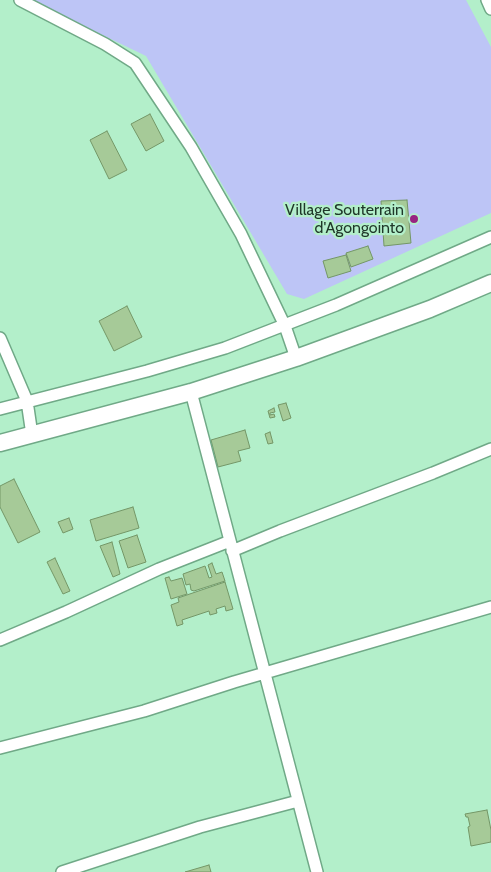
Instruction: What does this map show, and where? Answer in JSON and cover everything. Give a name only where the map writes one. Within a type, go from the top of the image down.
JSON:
[{"type":"main road","points":[[0,443],[191,392],[296,358],[430,310],[491,283]]},
{"type":"street","points":[[20,0],[105,44],[135,63],[191,146],[242,234],[285,326],[296,358]]},
{"type":"street","points":[[487,0],[491,9]]},
{"type":"street","points":[[0,409],[147,371],[225,348],[285,326],[491,237]]},
{"type":"street","points":[[0,338],[27,402],[32,435]]},
{"type":"street","points":[[191,392],[317,872]]},
{"type":"street","points":[[0,640],[159,569],[280,531],[491,449]]},
{"type":"street","points":[[0,748],[144,711],[491,607]]},
{"type":"street","points":[[62,872],[200,827],[298,801]]},
{"type":"shaded area","points":[[30,0],[466,0],[491,47],[491,213],[304,299],[287,294],[146,56]]},
{"type":"building","points":[[150,114],[164,141],[146,151],[131,124]]},
{"type":"building","points":[[107,131],[127,170],[109,179],[90,140]]},
{"type":"building","points":[[407,200],[411,243],[384,246],[381,201]]},
{"type":"building","points":[[368,246],[373,259],[351,267],[346,253]]},
{"type":"building","points":[[346,255],[351,271],[328,278],[323,261]]},
{"type":"building","points":[[127,306],[142,337],[114,351],[99,321]]},
{"type":"building","points":[[286,403],[291,418],[283,421],[278,405]]},
{"type":"building","points":[[274,408],[275,412],[270,413],[270,415],[274,414],[275,417],[270,418],[268,411]]},
{"type":"building","points":[[245,430],[250,448],[238,451],[241,461],[218,467],[211,440]]},
{"type":"building","points":[[270,432],[273,443],[268,444],[265,434]]},
{"type":"building","points":[[14,479],[40,532],[18,543],[0,507],[0,486]]},
{"type":"building","points":[[133,507],[139,528],[96,541],[90,520]]},
{"type":"building","points":[[69,518],[73,529],[63,533],[58,522]]},
{"type":"building","points":[[137,535],[146,562],[128,568],[119,541]]},
{"type":"building","points":[[112,542],[120,574],[113,577],[100,546]]},
{"type":"building","points":[[55,558],[70,591],[63,594],[47,562]]},
{"type":"building","points":[[212,563],[216,574],[222,572],[225,581],[194,591],[191,590],[190,584],[186,585],[183,574],[205,566],[209,578],[212,577],[208,565]]},
{"type":"building","points":[[169,577],[171,581],[182,578],[187,594],[171,599],[165,578]]},
{"type":"building","points":[[225,582],[233,609],[226,611],[225,606],[216,609],[217,613],[210,615],[209,611],[182,620],[183,624],[177,626],[171,605],[179,602],[178,598]]},
{"type":"building","points":[[487,810],[491,842],[471,846],[468,827],[470,826],[468,817],[465,814]]},
{"type":"building","points":[[209,865],[211,872],[185,872]]},
{"type":"place","name":"Village Souterrain d'Agongointo","points":[[414,219]]}]
